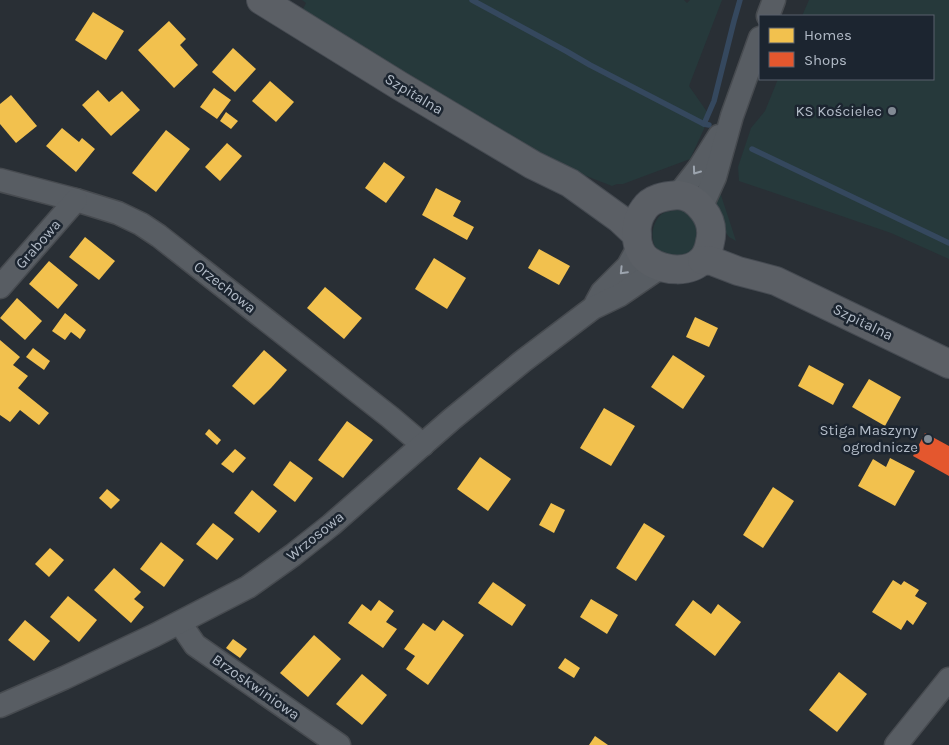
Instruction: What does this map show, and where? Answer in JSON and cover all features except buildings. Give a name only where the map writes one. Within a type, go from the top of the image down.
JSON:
[{"type":"main road","name":"Szpitalna","points":[[261,0],[533,165],[570,183],[620,219],[640,230]]},
{"type":"main road","points":[[678,195],[690,198],[702,208],[708,216],[712,232],[708,250],[702,260],[693,266],[671,270],[649,261],[642,254],[640,230],[648,204],[659,198],[678,195]]},
{"type":"main road","name":"Szpitalna","points":[[712,232],[720,240],[753,259],[776,281]]},
{"type":"main road","name":"Szpitalna","points":[[702,260],[712,261],[738,271],[776,281],[949,364]]},
{"type":"street","points":[[768,15],[774,0]]},
{"type":"street","points":[[702,208],[715,177],[732,116],[759,41]]},
{"type":"street","points":[[678,195],[732,116]]},
{"type":"street","name":"Orzechowa","points":[[0,180],[118,213],[141,224],[159,236],[390,417],[423,445]]},
{"type":"street","name":"Grabowa","points":[[0,287],[76,200]]},
{"type":"street","name":"Wrzosowa","points":[[593,308],[602,292],[628,266],[640,230]]},
{"type":"street","name":"Wrzosowa","points":[[0,706],[180,623],[248,587],[332,525],[452,419],[523,361],[593,308],[620,295],[661,267]]},
{"type":"street","name":"Brzoskwiniowa","points":[[180,623],[195,645],[339,745]]},
{"type":"street","points":[[896,745],[949,680]]},
{"type":"shaded area","points":[[302,0],[684,0],[687,3],[690,0],[722,0],[689,86],[710,116],[690,159],[623,184],[612,186],[540,158],[501,134],[454,101],[427,90],[302,11],[306,3]]},
{"type":"shaded area","points":[[809,0],[949,0],[949,259],[891,233],[739,181],[738,167],[751,128],[765,111],[778,80],[934,80],[934,15],[802,15]]},
{"type":"shaded area","points":[[719,189],[736,241],[729,237],[724,230],[716,209]]},
{"type":"shaded area","points":[[684,211],[697,221],[699,245],[687,256],[664,255],[655,247],[653,241],[653,229],[658,218],[665,212]]},
{"type":"waterway","points":[[472,0],[590,65],[709,125]]},
{"type":"waterway","points":[[704,124],[714,101],[740,0]]},
{"type":"waterway","points":[[752,149],[949,243]]},
{"type":"place","name":"KS Kościelec","points":[[892,111]]},
{"type":"place","name":"Stiga Maszyny ogrodnicze","points":[[928,439]]}]
